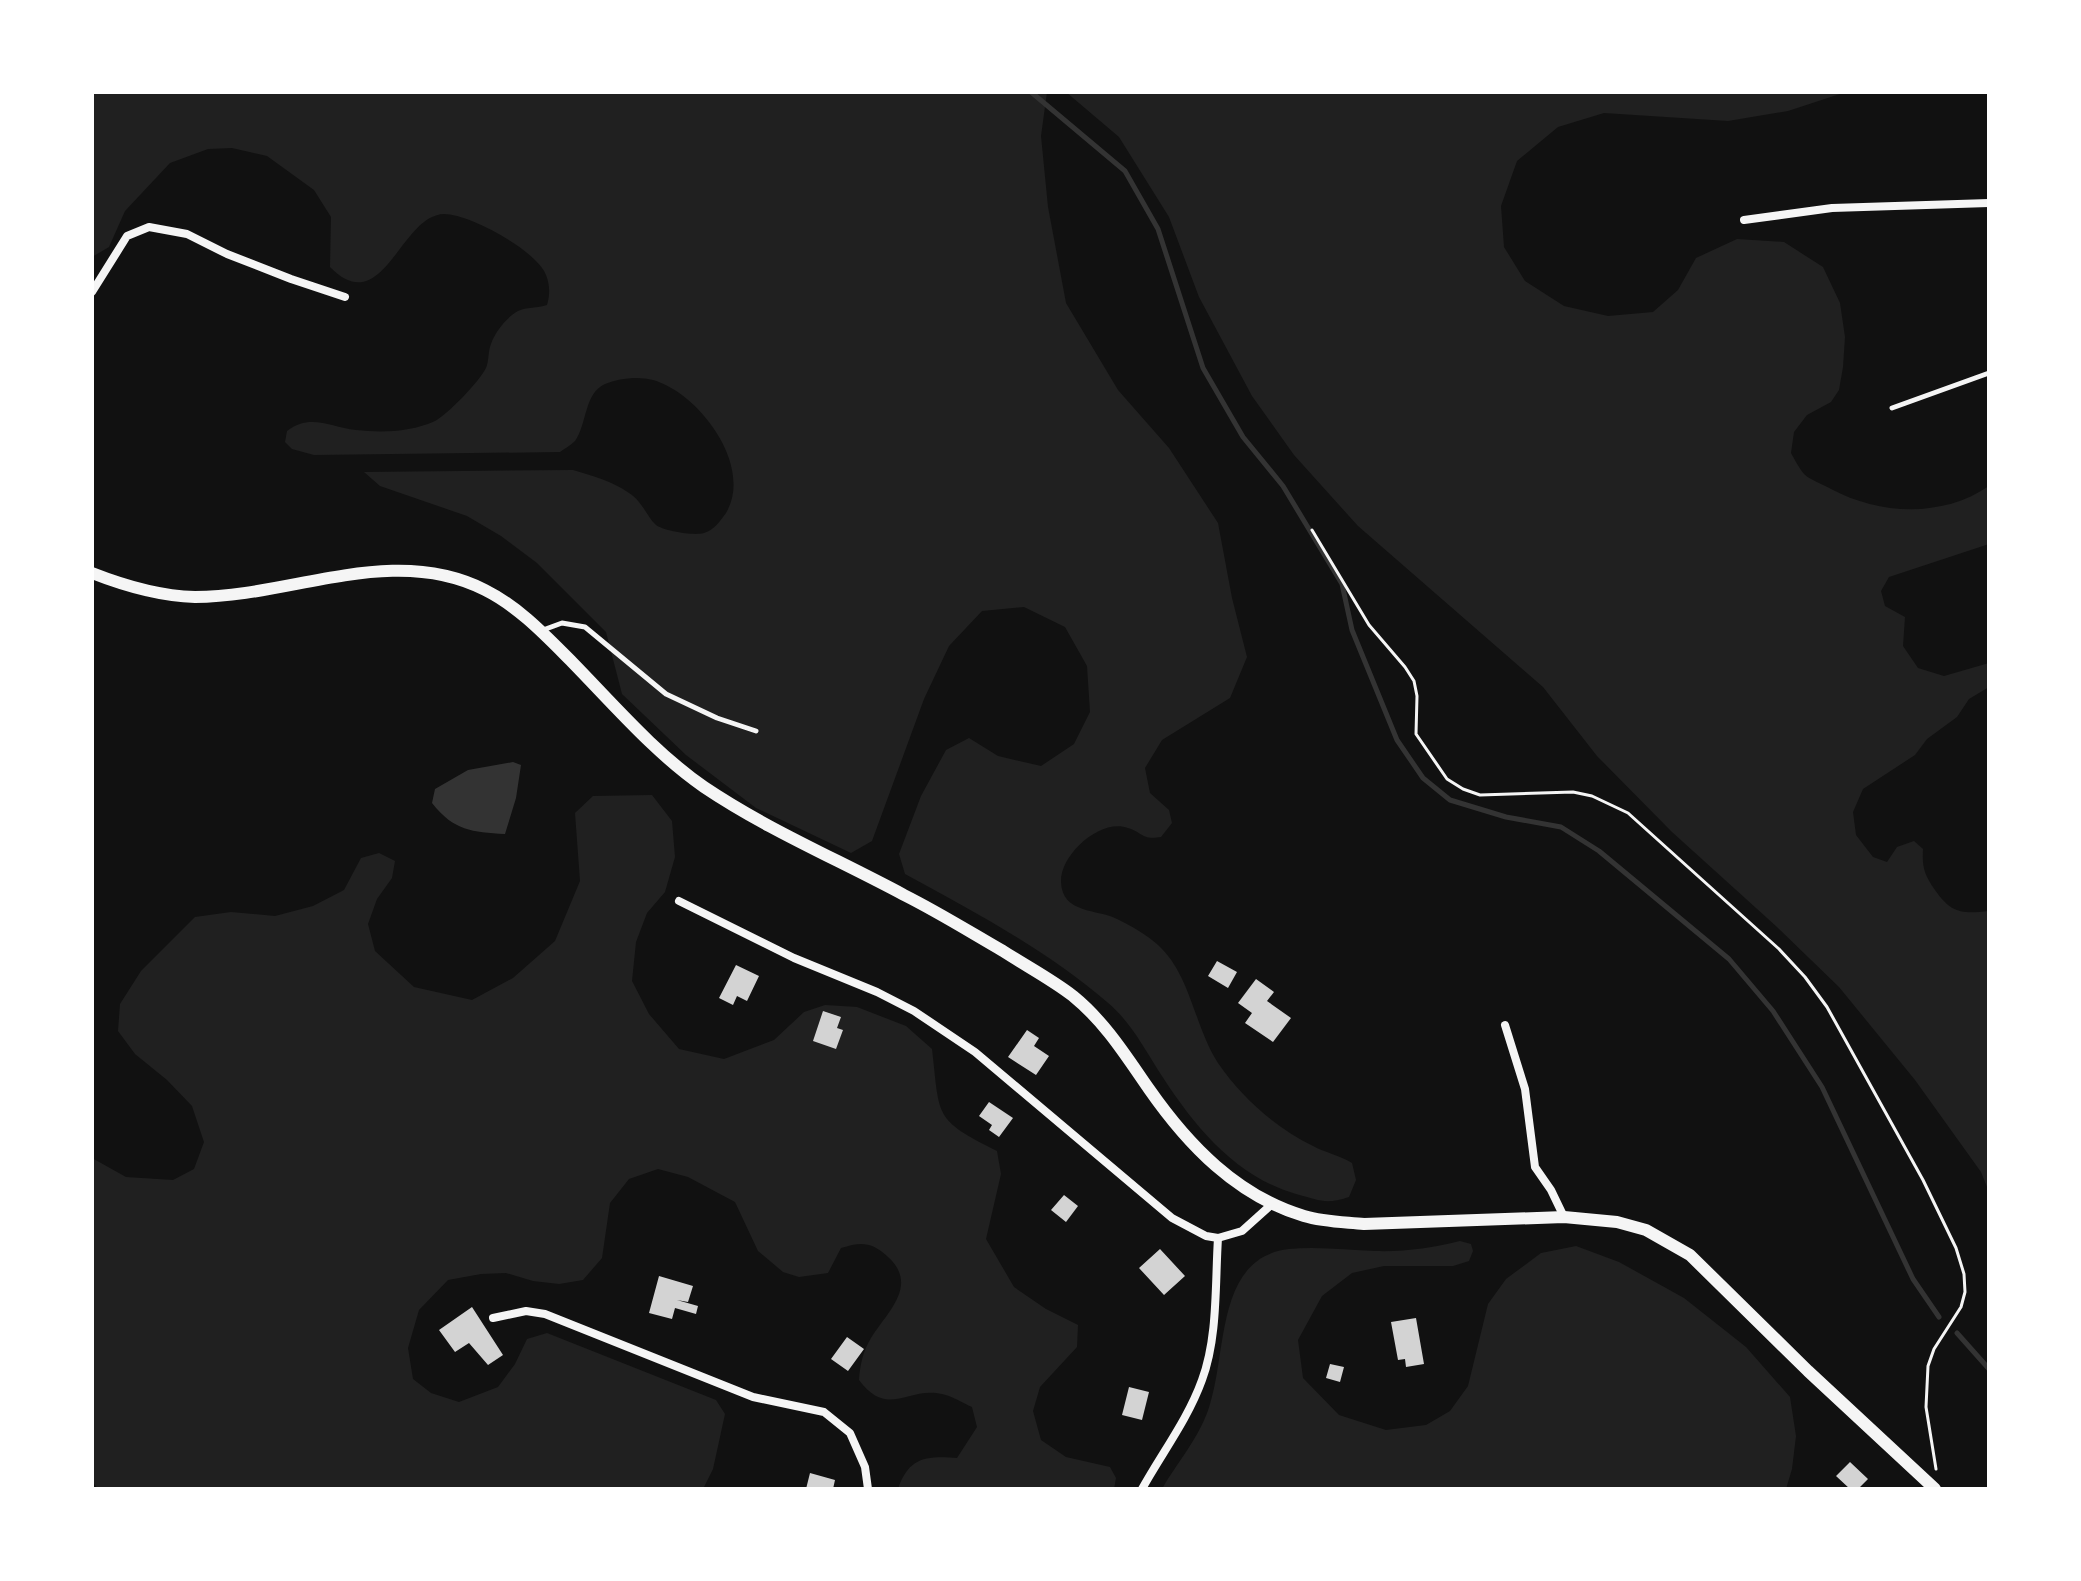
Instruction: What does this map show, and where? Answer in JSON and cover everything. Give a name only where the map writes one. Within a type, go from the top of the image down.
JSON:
[{"type":"street","points":[[1744,220],[1832,208],[1989,203]]},
{"type":"street","points":[[92,292],[127,236],[149,227],[187,234],[227,254],[345,297]]},
{"type":"street","points":[[92,573],[145,591],[196,597],[230,595],[333,577],[396,570],[430,573],[482,588],[541,631],[637,729],[702,785],[806,848],[904,894],[1072,995],[1111,1034],[1168,1116],[1196,1149],[1238,1183],[1272,1204],[1306,1217],[1364,1224],[1564,1217],[1617,1222],[1646,1230],[1690,1255],[1935,1489]]},
{"type":"street","points":[[679,901],[794,958],[877,992],[914,1011],[975,1052],[1172,1218],[1206,1236],[1218,1238],[1242,1231],[1272,1204]]},
{"type":"street","points":[[1505,1025],[1525,1089],[1535,1167],[1564,1217]]},
{"type":"street","points":[[1142,1489],[1183,1421],[1202,1382],[1210,1346],[1218,1238]]},
{"type":"street","points":[[493,1318],[526,1311],[545,1314],[753,1397],[824,1412],[850,1433],[865,1467],[868,1489]]},
{"type":"lane","points":[[1892,408],[1989,373]]},
{"type":"lane","points":[[541,631],[562,623],[585,627],[666,694],[717,718],[756,731]]},
{"type":"path","points":[[1312,530],[1369,625],[1414,681],[1417,696],[1416,734],[1447,779],[1480,795],[1524,796],[1573,792],[1592,796],[1628,813],[1779,949],[1827,1007],[1923,1180],[1956,1248],[1964,1274],[1965,1292],[1961,1307],[1934,1349],[1928,1366],[1926,1407],[1937,1473]]},
{"type":"shaded area","points":[[92,92],[1047,92],[1041,136],[1048,207],[1066,303],[1118,390],[1169,448],[1218,523],[1247,657],[1230,698],[1162,740],[1145,768],[1150,793],[1169,810],[1172,823],[1161,837],[1154,838],[1117,826],[1094,834],[1074,850],[1067,861],[1062,872],[1063,892],[1074,905],[1117,919],[1158,945],[1178,971],[1210,1049],[1227,1076],[1260,1110],[1286,1130],[1352,1163],[1356,1180],[1349,1197],[1328,1201],[1296,1194],[1273,1186],[1234,1161],[1200,1128],[1129,1025],[1107,1002],[1035,949],[905,874],[899,854],[921,796],[946,750],[969,738],[998,756],[1041,766],[1074,744],[1090,712],[1087,666],[1065,627],[1024,607],[982,611],[949,646],[924,699],[872,841],[851,853],[756,808],[686,755],[622,694],[606,632],[537,563],[467,516],[380,486],[364,472],[573,470],[609,482],[629,493],[656,525],[672,531],[699,534],[714,528],[726,513],[733,494],[733,474],[727,454],[704,415],[670,388],[653,380],[629,378],[598,388],[589,402],[575,441],[560,452],[314,455],[292,449],[285,442],[287,431],[304,423],[386,431],[416,427],[441,417],[482,374],[493,339],[506,321],[521,310],[547,305],[549,290],[546,275],[540,265],[517,245],[470,220],[444,214],[429,219],[415,230],[378,274],[364,282],[348,280],[330,267],[331,217],[314,190],[267,156],[232,148],[208,149],[170,163],[125,211],[109,247],[92,257]]},
{"type":"shaded area","points":[[1066,92],[1846,92],[1788,111],[1728,121],[1604,113],[1558,127],[1517,161],[1501,206],[1504,247],[1525,281],[1564,306],[1608,316],[1653,312],[1678,290],[1696,258],[1737,239],[1784,242],[1823,267],[1840,303],[1845,337],[1839,390],[1831,402],[1807,415],[1794,432],[1791,453],[1804,474],[1850,498],[1890,508],[1931,508],[1951,504],[1989,486],[1989,544],[1889,577],[1881,591],[1885,606],[1905,617],[1903,646],[1918,668],[1944,676],[1989,663],[1989,687],[1969,699],[1957,717],[1927,739],[1915,755],[1863,789],[1853,812],[1856,835],[1873,857],[1887,862],[1897,847],[1914,841],[1923,849],[1923,866],[1928,879],[1946,903],[1964,912],[1989,911],[1989,1192],[1981,1172],[1915,1080],[1839,987],[1672,832],[1597,756],[1543,687],[1358,526],[1294,455],[1252,396],[1199,297],[1169,217],[1119,137]]},
{"type":"shaded area","points":[[513,762],[521,765],[516,798],[505,834],[456,825],[432,803],[435,789],[468,770]]},
{"type":"shaded area","points":[[652,795],[672,821],[675,857],[665,892],[647,913],[636,942],[632,981],[649,1014],[679,1049],[724,1059],[774,1040],[804,1012],[825,1005],[857,1007],[906,1026],[932,1049],[939,1103],[944,1114],[961,1131],[997,1151],[1001,1174],[986,1239],[1014,1287],[1046,1309],[1078,1325],[1077,1347],[1040,1387],[1033,1411],[1041,1440],[1066,1457],[1110,1467],[1116,1478],[1114,1489],[898,1489],[908,1470],[920,1461],[957,1458],[977,1427],[972,1407],[950,1396],[930,1393],[898,1399],[879,1398],[859,1380],[868,1343],[892,1308],[901,1288],[901,1277],[896,1267],[876,1248],[860,1244],[841,1248],[828,1273],[799,1277],[783,1272],[758,1251],[735,1202],[688,1177],[658,1169],[629,1179],[610,1203],[602,1258],[583,1280],[559,1284],[506,1273],[448,1280],[419,1310],[408,1348],[413,1379],[431,1393],[459,1402],[498,1387],[515,1364],[527,1339],[547,1333],[716,1400],[725,1414],[713,1469],[703,1489],[98,1489],[92,1481],[92,1158],[126,1177],[173,1180],[194,1169],[204,1142],[192,1106],[135,1054],[118,1031],[120,1004],[141,971],[195,917],[231,912],[275,916],[313,906],[344,890],[361,858],[379,853],[395,861],[392,878],[377,899],[368,924],[375,951],[414,987],[472,1000],[513,978],[555,941],[580,881],[575,813],[593,796]]},
{"type":"shaded area","points":[[1460,1241],[1471,1244],[1473,1251],[1469,1261],[1453,1266],[1384,1266],[1352,1273],[1322,1296],[1298,1340],[1303,1378],[1339,1415],[1386,1430],[1426,1425],[1450,1411],[1468,1386],[1488,1304],[1506,1279],[1541,1253],[1576,1246],[1619,1262],[1684,1298],[1746,1347],[1790,1397],[1796,1436],[1786,1489],[1162,1489],[1206,1416],[1228,1310],[1236,1288],[1248,1269],[1265,1256],[1289,1249],[1397,1251]]},
{"type":"building","points":[[1217,961],[1237,972],[1228,988],[1208,976]]},
{"type":"building","points":[[736,965],[759,976],[747,1001],[737,996],[733,1005],[719,998]]},
{"type":"building","points":[[1256,979],[1274,992],[1267,1001],[1291,1018],[1273,1042],[1245,1023],[1252,1013],[1238,1003]]},
{"type":"building","points":[[823,1011],[841,1017],[837,1028],[843,1030],[836,1049],[813,1041]]},
{"type":"building","points":[[1027,1030],[1039,1038],[1034,1046],[1049,1056],[1036,1075],[1008,1057]]},
{"type":"building","points":[[989,1102],[1013,1118],[999,1137],[989,1130],[992,1125],[979,1116]]},
{"type":"building","points":[[1064,1195],[1078,1206],[1066,1222],[1051,1210]]},
{"type":"building","points":[[1160,1249],[1185,1276],[1164,1295],[1139,1268]]},
{"type":"building","points":[[659,1276],[693,1286],[688,1302],[677,1300],[698,1306],[696,1314],[675,1308],[672,1319],[649,1313]]},
{"type":"building","points":[[472,1307],[503,1355],[488,1365],[469,1343],[455,1352],[439,1330]]},
{"type":"building","points":[[1416,1318],[1424,1364],[1406,1367],[1405,1359],[1398,1360],[1391,1322]]},
{"type":"building","points":[[847,1337],[864,1349],[848,1371],[831,1359]]},
{"type":"building","points":[[1330,1364],[1344,1367],[1340,1382],[1326,1378]]},
{"type":"building","points":[[1129,1387],[1149,1392],[1142,1420],[1122,1415]]},
{"type":"building","points":[[1850,1462],[1868,1479],[1858,1489],[1850,1489],[1836,1476]]},
{"type":"building","points":[[810,1473],[835,1480],[833,1489],[806,1489]]},
{"type":"waterway","points":[[1031,92],[1125,171],[1158,229],[1203,368],[1243,437],[1283,486],[1342,584],[1352,630],[1397,740],[1423,778],[1450,800],[1506,817],[1561,827],[1599,851],[1729,959],[1773,1011],[1822,1087],[1913,1279],[1939,1317]]},
{"type":"waterway","points":[[1957,1333],[1989,1369]]}]
